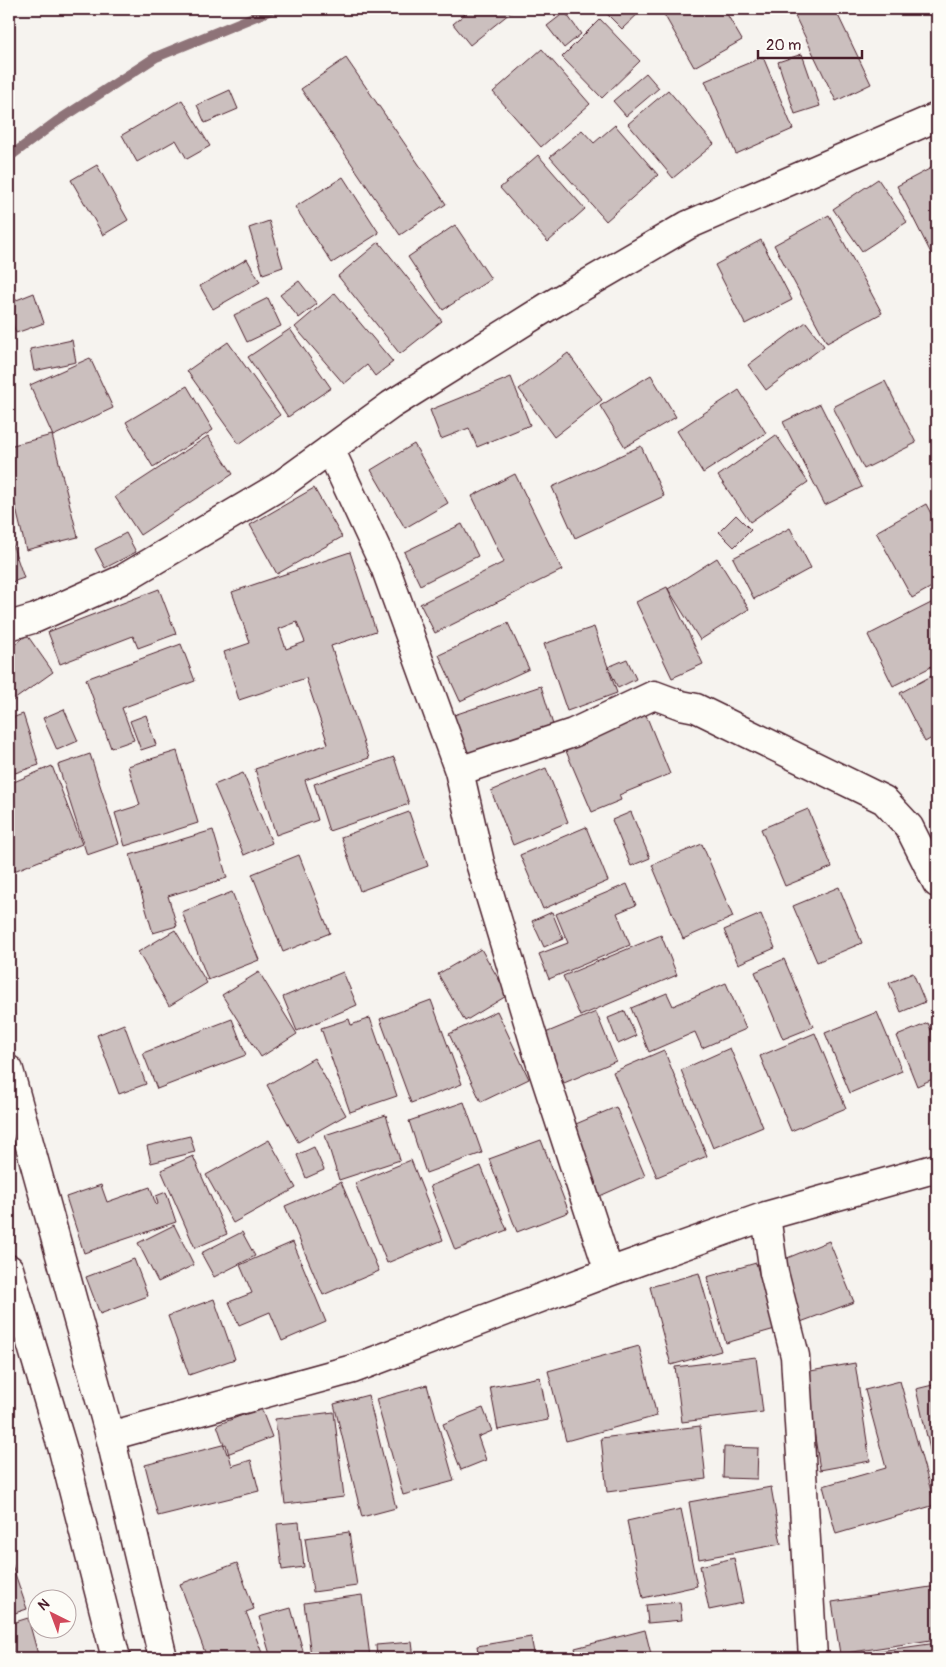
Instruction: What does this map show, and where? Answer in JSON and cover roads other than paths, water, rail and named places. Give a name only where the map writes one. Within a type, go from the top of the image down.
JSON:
[{"type":"street","points":[[9,626],[36,618],[121,580],[278,487],[391,405],[549,306],[688,225],[937,117]]},
{"type":"street","points":[[330,449],[385,567],[459,771],[480,863],[540,1061],[609,1272]]},
{"type":"street","points":[[459,771],[572,733],[654,695],[681,705],[696,708],[884,800],[909,827],[937,883]]},
{"type":"street","points":[[9,1070],[110,1436],[163,1658]]},
{"type":"street","points":[[110,1436],[353,1369],[609,1272],[766,1216],[937,1168]]},
{"type":"street","points":[[766,1216],[774,1273],[795,1356],[813,1658]]},
{"type":"street","points":[[9,1269],[63,1450],[116,1658]]},
{"type":"waterway","points":[[9,157],[56,122],[156,57],[273,9]]}]
